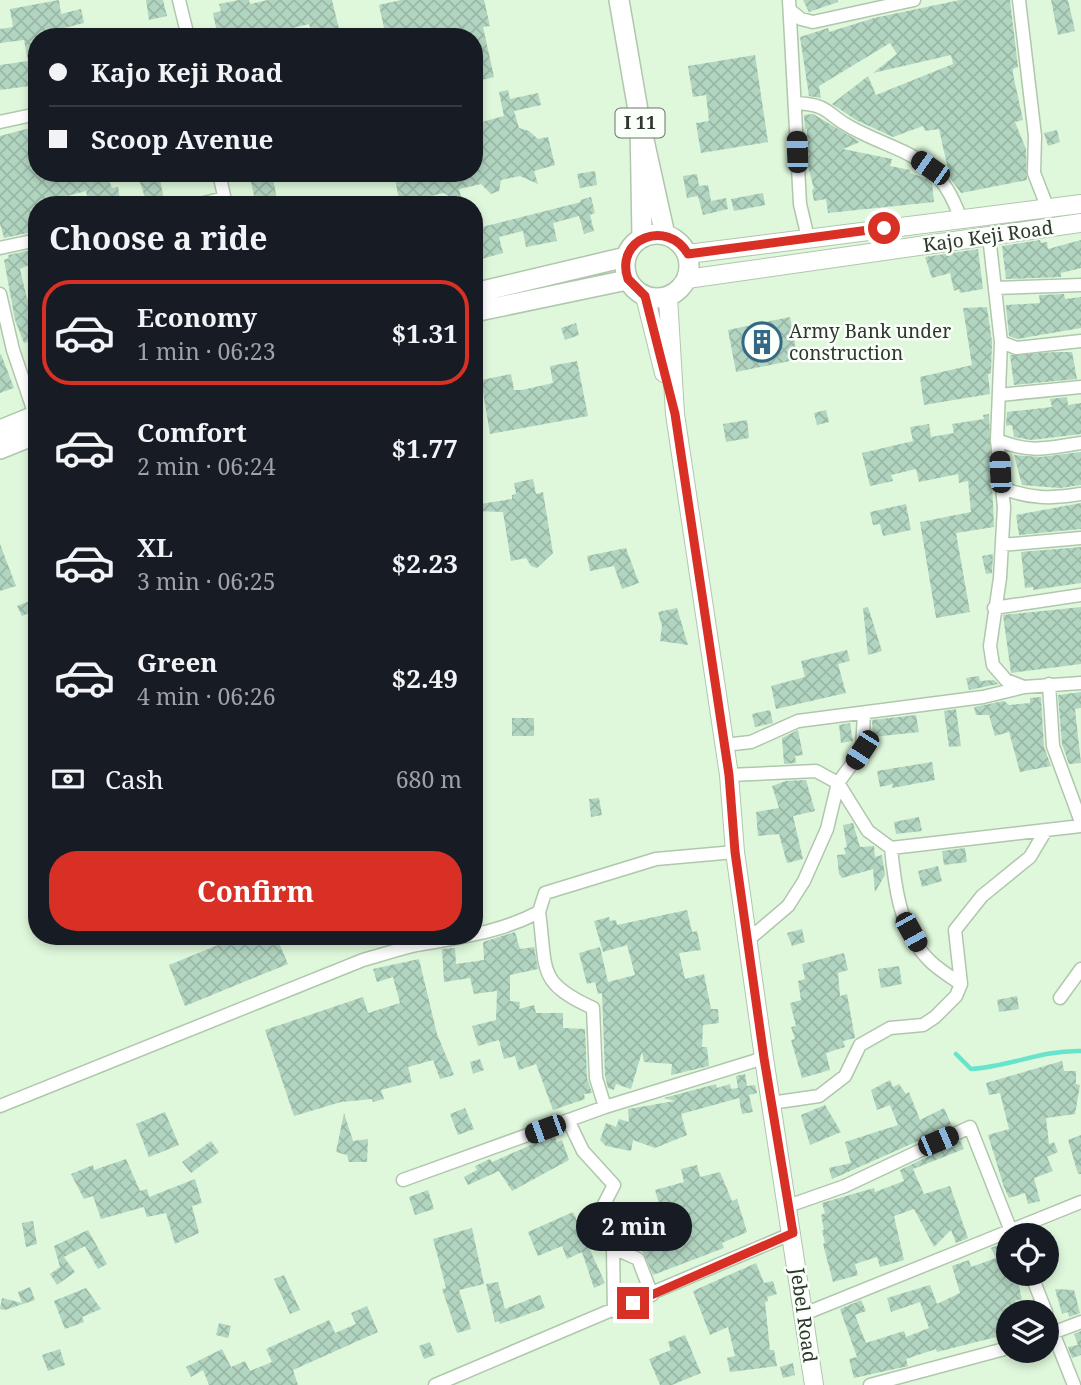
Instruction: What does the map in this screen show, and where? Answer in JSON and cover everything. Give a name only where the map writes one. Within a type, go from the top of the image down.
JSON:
[{"type":"main road","name":"I 11","points":[[619,0],[640,122],[665,234]]},
{"type":"main road","name":"I 11","points":[[640,122],[642,238]]},
{"type":"main road","name":"Kajo Keji Road","points":[[688,254],[960,217],[1081,204]]},
{"type":"main road","name":"Kajo Keji Road","points":[[687,279],[1081,223]]},
{"type":"main road","points":[[483,291],[626,257],[642,238],[665,234],[678,242],[688,254],[690,271],[679,290],[668,297],[645,296],[628,279],[626,257]]},
{"type":"main road","points":[[483,310],[628,279]]},
{"type":"main road","name":"Jebel Road","points":[[645,296],[675,414]]},
{"type":"main road","name":"Jebel Road","points":[[668,297],[675,414],[729,775],[735,852],[764,1058],[793,1233],[804,1314],[809,1383]]},
{"type":"main road","points":[[0,430],[28,423]]},
{"type":"main road","points":[[0,449],[28,427]]},
{"type":"street","points":[[179,0],[186,28]]},
{"type":"street","points":[[790,5],[801,19],[813,22],[914,0]]},
{"type":"street","points":[[1019,0],[1035,136],[1034,173],[1048,209]]},
{"type":"street","points":[[790,5],[800,204],[808,238]]},
{"type":"street","points":[[795,103],[825,107],[848,127],[902,149],[930,168],[951,192],[960,217]]},
{"type":"street","points":[[0,122],[28,116]]},
{"type":"street","points":[[989,236],[1001,342],[997,440],[1004,507],[990,646],[993,665],[1006,680],[1024,687]]},
{"type":"street","points":[[0,248],[28,242]]},
{"type":"street","points":[[995,288],[1081,285]]},
{"type":"street","points":[[0,293],[13,349],[28,396]]},
{"type":"street","points":[[1001,342],[1016,348],[1081,341]]},
{"type":"street","points":[[999,395],[1081,387]]},
{"type":"street","points":[[997,440],[1020,449],[1056,449],[1081,443]]},
{"type":"street","points":[[1001,487],[1022,496],[1063,498],[1081,494]]},
{"type":"street","points":[[1002,545],[1081,538]]},
{"type":"street","points":[[994,608],[1081,595]]},
{"type":"street","points":[[724,746],[751,742],[798,722],[983,697],[1024,687],[1081,683]]},
{"type":"street","points":[[729,775],[816,771],[838,783],[868,831],[891,848],[1081,824],[1053,746],[1049,684]]},
{"type":"street","points":[[748,940],[788,906],[804,881],[827,829],[838,783],[862,750],[864,713]]},
{"type":"street","points":[[771,1103],[810,1099],[834,1087],[845,1076],[860,1045],[890,1028],[928,1023],[956,996],[961,984],[955,930],[982,896],[1030,857],[1046,830]]},
{"type":"street","points":[[891,848],[901,914],[930,961],[961,984]]},
{"type":"street","points":[[605,1107],[596,1078],[593,1008],[561,993],[548,976],[539,912],[545,893],[656,859],[735,852]]},
{"type":"street","points":[[483,934],[518,923],[539,912]]},
{"type":"street","points":[[0,1106],[363,960],[421,945]]},
{"type":"street","points":[[1060,998],[1081,969]]},
{"type":"street","points":[[403,1180],[605,1107],[764,1058]]},
{"type":"street","points":[[568,1120],[583,1151],[614,1185],[601,1210],[613,1248],[614,1311]]},
{"type":"street","points":[[788,1206],[845,1186],[970,1127],[1008,1223]]},
{"type":"street","points":[[1033,1223],[1081,1202]]},
{"type":"street","points":[[435,1385],[793,1233]]},
{"type":"street","points":[[804,1314],[996,1238]]},
{"type":"street","points":[[613,1248],[638,1259],[652,1295]]},
{"type":"street","points":[[1059,1331],[1081,1322]]},
{"type":"street","points":[[870,1385],[996,1351]]},
{"type":"street","points":[[1059,1353],[1074,1385]]},
{"type":"building","points":[[59,0],[61,14],[81,9],[84,23],[64,28],[28,28],[28,61],[24,40],[0,43],[0,29],[13,27],[10,9]]},
{"type":"building","points":[[146,0],[163,0],[167,16],[149,20]]},
{"type":"building","points":[[239,0],[249,0],[250,4],[268,0],[332,0],[339,28],[310,28],[309,24],[292,28],[216,28],[213,13],[221,11],[219,4]]},
{"type":"building","points":[[401,0],[484,0],[490,26],[483,27],[494,77],[483,80],[483,28],[384,28],[379,5]]},
{"type":"building","points":[[803,0],[838,0],[838,2],[809,12]]},
{"type":"building","points":[[960,0],[1010,0],[1018,67],[1013,69],[1013,74],[1023,120],[1015,122],[1026,149],[1027,180],[961,193],[950,178],[939,129],[925,131],[923,126],[893,137],[856,120],[832,104],[868,76],[876,95],[953,64],[951,55],[873,73],[897,54],[890,43],[819,86],[821,98],[809,96],[800,37],[828,28],[829,32],[874,18]]},
{"type":"building","points":[[1051,0],[1068,0],[1075,31],[1058,35]]},
{"type":"building","points":[[755,55],[768,142],[701,153],[696,123],[709,121],[706,95],[693,97],[688,66]]},
{"type":"building","points":[[28,61],[28,86],[0,90],[0,65]]},
{"type":"building","points":[[508,90],[510,99],[538,93],[541,105],[514,111],[519,128],[529,131],[538,139],[548,137],[555,165],[534,171],[538,184],[520,176],[501,180],[499,191],[491,194],[481,184],[459,189],[461,196],[449,196],[444,193],[430,196],[398,196],[396,182],[483,182],[483,122],[504,116],[499,92]]},
{"type":"building","points":[[813,114],[860,142],[843,149],[892,159],[890,166],[910,170],[910,173],[928,179],[932,183],[934,202],[828,213],[826,199],[814,201],[814,189],[807,163],[807,129],[804,115]]},
{"type":"building","points":[[28,129],[28,182],[110,182],[112,188],[118,187],[120,196],[87,196],[86,191],[67,196],[28,196],[28,233],[4,238],[0,224],[0,136]]},
{"type":"building","points":[[1057,130],[1060,142],[1048,146],[1044,133]]},
{"type":"building","points":[[595,171],[597,185],[580,188],[577,174]]},
{"type":"building","points":[[697,174],[699,186],[708,185],[711,201],[726,198],[728,209],[703,215],[698,196],[687,198],[683,176]]},
{"type":"building","points":[[140,182],[161,182],[163,196],[144,196]]},
{"type":"building","points":[[251,182],[274,182],[276,196],[254,196]]},
{"type":"building","points":[[763,193],[765,205],[734,211],[731,199]]},
{"type":"building","points":[[591,197],[595,213],[590,215],[594,231],[584,234],[579,216],[553,223],[557,241],[526,247],[523,231],[499,237],[503,253],[483,259],[483,227],[581,202],[580,200]]},
{"type":"building","points":[[1040,240],[1041,243],[1047,242],[1048,249],[1081,240],[1081,268],[1061,273],[1061,277],[1006,279],[1002,246]]},
{"type":"building","points":[[978,249],[983,289],[960,293],[959,289],[954,291],[950,273],[932,278],[925,257]]},
{"type":"building","points":[[28,251],[28,265],[20,269],[28,299],[28,342],[24,343],[15,320],[4,260],[9,258],[8,255]]},
{"type":"building","points":[[1064,294],[1065,299],[1081,297],[1081,328],[1017,339],[1009,336],[1006,305],[1040,303],[1039,295]]},
{"type":"building","points":[[987,307],[992,342],[991,373],[988,374],[990,394],[924,405],[920,377],[972,365],[963,308]]},
{"type":"building","name":"Army Bank under construction","points":[[790,317],[797,354],[789,356],[790,361],[736,372],[728,330]]},
{"type":"building","points":[[576,323],[579,335],[565,340],[561,328]]},
{"type":"building","points":[[1072,352],[1077,379],[1014,385],[1010,355]]},
{"type":"building","points":[[0,355],[14,388],[0,393]]},
{"type":"building","points":[[577,361],[588,416],[490,434],[483,380],[511,374],[514,390],[522,390],[553,383],[550,366]]},
{"type":"building","points":[[1067,397],[1068,405],[1081,403],[1081,434],[1031,440],[1014,437],[1012,425],[1006,426],[1007,412],[1052,407],[1050,399]]},
{"type":"building","points":[[826,410],[829,422],[817,425],[814,413]]},
{"type":"building","points":[[989,414],[994,527],[956,533],[970,612],[936,618],[920,522],[971,512],[968,481],[959,483],[958,474],[919,482],[916,469],[891,475],[893,481],[870,486],[862,453],[913,441],[910,427],[929,424],[931,437],[954,433],[952,424],[984,419],[983,415]]},
{"type":"building","points":[[747,420],[749,438],[726,442],[723,424]]},
{"type":"building","points":[[1081,452],[1081,485],[1060,488],[1022,485],[1014,455],[1040,457]]},
{"type":"building","points":[[533,479],[536,494],[543,492],[553,553],[537,568],[531,566],[526,558],[511,561],[503,512],[483,511],[483,504],[512,499],[512,495],[516,494],[514,483]]},
{"type":"building","points":[[1081,503],[1081,529],[1019,535],[1016,515]]},
{"type":"building","points":[[906,504],[911,530],[883,536],[880,524],[873,525],[870,512]]},
{"type":"building","points":[[0,544],[16,586],[0,591]]},
{"type":"building","points":[[1081,547],[1081,583],[1033,590],[1033,587],[1025,588],[1021,552]]},
{"type":"building","points":[[626,548],[639,583],[622,589],[614,566],[590,571],[587,556]]},
{"type":"building","points":[[993,554],[992,573],[986,574],[982,556]]},
{"type":"building","points":[[28,602],[28,614],[22,616],[17,606]]},
{"type":"building","points":[[868,607],[882,651],[868,655],[863,608]]},
{"type":"building","points":[[1081,607],[1081,664],[1011,673],[1003,615]]},
{"type":"building","points":[[677,608],[688,645],[660,641],[662,626],[658,612]]},
{"type":"building","points":[[847,650],[850,661],[838,664],[846,693],[776,709],[771,686],[805,677],[801,661]]},
{"type":"building","points":[[979,676],[980,681],[994,680],[998,684],[969,690],[966,678]]},
{"type":"building","points":[[1081,692],[1081,708],[1075,709],[1081,763],[1069,764],[1062,744],[1058,695]]},
{"type":"building","points":[[1041,697],[1044,747],[1051,766],[1020,772],[1009,732],[995,736],[989,715],[976,715],[974,707],[1004,701],[1009,705],[1030,703],[1030,698]]},
{"type":"building","points":[[956,709],[961,746],[949,747],[944,711]]},
{"type":"building","points":[[770,710],[773,723],[755,727],[752,714]]},
{"type":"building","points":[[916,715],[919,732],[873,737],[872,720]]},
{"type":"building","points":[[512,718],[534,718],[534,736],[512,736]]},
{"type":"building","points":[[850,723],[853,741],[841,743],[839,725]]},
{"type":"building","points":[[798,730],[803,755],[795,756],[796,763],[784,764],[782,738]]},
{"type":"building","points":[[932,762],[935,780],[892,788],[893,784],[880,787],[877,771]]},
{"type":"building","points":[[806,780],[815,811],[793,816],[803,859],[787,863],[779,834],[758,836],[756,812],[779,808],[772,786],[786,781]]},
{"type":"building","points":[[599,798],[602,815],[591,817],[589,799]]},
{"type":"building","points":[[919,817],[922,831],[896,834],[894,822]]},
{"type":"building","points":[[853,823],[860,847],[874,846],[875,857],[882,855],[885,875],[875,892],[873,869],[842,878],[839,874],[837,855],[846,854],[844,848],[847,847],[843,825]]},
{"type":"building","points":[[965,848],[967,862],[944,865],[942,851]]},
{"type":"building","points":[[938,866],[942,881],[922,887],[918,871]]},
{"type":"building","points":[[687,910],[692,932],[697,931],[701,950],[679,953],[685,979],[704,974],[711,1009],[718,1009],[719,1023],[703,1025],[702,1047],[707,1047],[709,1066],[671,1075],[672,1064],[644,1062],[642,1052],[631,1089],[616,1084],[614,1090],[608,1088],[605,1076],[602,993],[598,994],[595,982],[587,984],[579,953],[600,947],[608,982],[635,975],[627,945],[603,952],[594,921],[609,917],[610,921],[616,920],[617,925]]},
{"type":"building","points":[[802,929],[805,942],[792,946],[787,933]]},
{"type":"building","points":[[515,932],[520,949],[534,947],[538,969],[510,975],[510,1001],[520,1002],[519,1009],[534,1005],[536,1013],[563,1013],[563,1028],[585,1029],[587,1078],[592,1093],[584,1094],[585,1099],[553,1110],[536,1064],[519,1070],[515,1056],[504,1059],[499,1040],[478,1046],[472,1026],[496,1020],[497,991],[474,994],[470,978],[444,982],[442,949],[455,948],[456,964],[484,960],[483,942]]},
{"type":"building","points":[[218,945],[280,945],[288,964],[185,1006],[169,965]]},
{"type":"building","points":[[844,953],[848,970],[838,973],[840,996],[847,994],[855,1038],[843,1041],[845,1047],[826,1053],[830,1070],[802,1078],[791,1040],[795,1039],[791,1027],[796,1026],[790,1003],[801,1000],[798,981],[805,979],[802,964]]},
{"type":"building","points":[[419,959],[437,1034],[454,1075],[440,1079],[433,1060],[408,1067],[412,1082],[381,1090],[384,1099],[373,1102],[372,1099],[341,1102],[294,1116],[265,1030],[363,997],[368,1013],[400,1003],[393,977],[377,982],[373,969]]},
{"type":"building","points":[[899,966],[902,984],[881,988],[878,969]]},
{"type":"building","points":[[1017,996],[1019,1009],[999,1012],[997,1000]]},
{"type":"building","points":[[480,1059],[484,1070],[473,1074],[470,1062]]},
{"type":"building","points":[[1062,1061],[1064,1071],[1076,1071],[1076,1084],[1080,1085],[1075,1114],[1046,1118],[1049,1144],[1054,1142],[1058,1152],[1047,1157],[1053,1171],[1034,1178],[1040,1201],[1028,1204],[1025,1193],[1009,1198],[1004,1187],[988,1135],[1009,1129],[1000,1093],[989,1095],[986,1083]]},
{"type":"building","points":[[745,1074],[747,1086],[755,1085],[757,1093],[749,1095],[753,1112],[742,1114],[739,1098],[681,1114],[687,1135],[655,1148],[633,1140],[631,1151],[606,1146],[600,1140],[606,1123],[616,1127],[619,1119],[629,1122],[628,1109],[675,1101],[664,1098],[716,1084],[717,1088],[730,1084],[731,1089],[738,1088],[736,1076]]},
{"type":"building","points":[[890,1080],[893,1087],[899,1084],[906,1094],[909,1092],[920,1120],[944,1108],[952,1126],[832,1179],[829,1168],[851,1163],[845,1142],[898,1125],[890,1105],[877,1110],[871,1090]]},
{"type":"building","points":[[825,1105],[841,1132],[810,1145],[801,1115]]},
{"type":"building","points":[[465,1108],[474,1129],[458,1135],[450,1114]]},
{"type":"building","points":[[165,1112],[179,1145],[149,1157],[136,1124]]},
{"type":"building","points":[[344,1113],[353,1141],[368,1139],[367,1162],[349,1162],[347,1155],[336,1152]]},
{"type":"building","points":[[554,1135],[557,1142],[562,1140],[569,1160],[512,1191],[499,1171],[468,1185],[464,1177],[477,1170],[475,1166],[490,1159],[492,1162]]},
{"type":"building","points":[[1081,1135],[1081,1174],[1078,1174],[1068,1140]]},
{"type":"building","points":[[211,1141],[219,1152],[191,1173],[182,1162]]},
{"type":"building","points":[[960,1141],[964,1149],[913,1169],[924,1194],[950,1186],[968,1238],[956,1243],[951,1230],[934,1247],[914,1209],[894,1216],[904,1260],[880,1267],[877,1257],[855,1264],[858,1275],[833,1282],[823,1244],[821,1215],[825,1213],[822,1203],[874,1188],[875,1192],[904,1181],[900,1170]]},
{"type":"building","points":[[126,1159],[140,1191],[147,1189],[149,1197],[195,1179],[202,1203],[192,1206],[199,1233],[175,1244],[166,1213],[147,1217],[144,1207],[101,1219],[93,1196],[84,1199],[71,1174],[93,1165],[94,1170]]},
{"type":"building","points":[[697,1165],[700,1177],[720,1172],[732,1201],[737,1199],[747,1232],[722,1243],[724,1248],[653,1275],[643,1252],[628,1243],[620,1207],[635,1204],[637,1213],[660,1207],[655,1190],[684,1182],[681,1169]]},
{"type":"building","points":[[428,1190],[434,1209],[415,1215],[409,1197]]},
{"type":"building","points":[[573,1212],[605,1283],[594,1288],[582,1252],[567,1259],[562,1246],[538,1256],[528,1232]]},
{"type":"building","points":[[33,1221],[37,1244],[26,1247],[22,1223]]},
{"type":"building","points":[[472,1228],[484,1284],[459,1290],[471,1329],[457,1333],[442,1289],[446,1288],[433,1239]]},
{"type":"building","points":[[88,1230],[107,1264],[98,1269],[85,1246],[64,1257],[75,1272],[57,1285],[50,1274],[60,1267],[54,1246]]},
{"type":"building","points":[[996,1258],[996,1286],[1019,1286],[1022,1299],[996,1300],[996,1337],[937,1352],[936,1349],[906,1359],[908,1366],[854,1378],[849,1359],[857,1357],[840,1309],[861,1300],[866,1311],[855,1315],[866,1343],[904,1331],[906,1337],[929,1328],[920,1302],[891,1312],[887,1298],[930,1285],[937,1304],[960,1293],[952,1266],[969,1260],[971,1267]]},
{"type":"building","points":[[756,1263],[764,1283],[773,1281],[777,1294],[767,1297],[768,1301],[765,1302],[770,1350],[774,1350],[777,1366],[730,1372],[727,1358],[735,1356],[728,1327],[710,1335],[693,1291]]},
{"type":"building","points":[[284,1275],[300,1310],[290,1314],[274,1279]]},
{"type":"building","points":[[498,1282],[505,1309],[540,1295],[545,1308],[500,1324],[499,1321],[495,1322],[486,1284]]},
{"type":"building","points":[[30,1287],[35,1300],[5,1310],[0,1309],[2,1298],[22,1303],[18,1292]]},
{"type":"building","points":[[86,1288],[101,1309],[82,1317],[84,1322],[65,1329],[54,1301]]},
{"type":"building","points":[[1055,1289],[1074,1290],[1080,1313],[1069,1317],[1068,1312],[1062,1314]]},
{"type":"building","points":[[367,1306],[378,1332],[293,1370],[298,1385],[209,1385],[203,1370],[191,1377],[186,1367],[222,1349],[231,1367],[245,1361],[250,1371],[272,1362],[266,1349],[329,1320],[335,1333],[356,1324],[351,1313]]},
{"type":"building","points":[[219,1323],[231,1326],[228,1338],[216,1335]]},
{"type":"building","points":[[1081,1331],[1081,1355],[1072,1358],[1068,1347],[1078,1345],[1074,1334]]},
{"type":"building","points":[[685,1335],[701,1373],[672,1385],[660,1385],[649,1359],[671,1350],[668,1342]]},
{"type":"building","points":[[430,1342],[435,1355],[424,1359],[419,1346]]},
{"type":"building","points":[[60,1349],[65,1365],[48,1371],[42,1355]]},
{"type":"building","points":[[793,1363],[795,1375],[783,1378],[780,1367]]},
{"type":"waterway","points":[[956,1054],[971,1069],[1052,1053],[1081,1051]]},
{"type":"place","name":"Army Bank under construction","points":[[762,342]]},
{"type":"route","points":[[633,1303],[793,1233],[764,1058],[735,852],[729,775],[675,414],[645,296],[632,286],[628,279],[625,272],[626,257],[635,243],[657,234],[672,237],[688,254],[884,228]]}]
